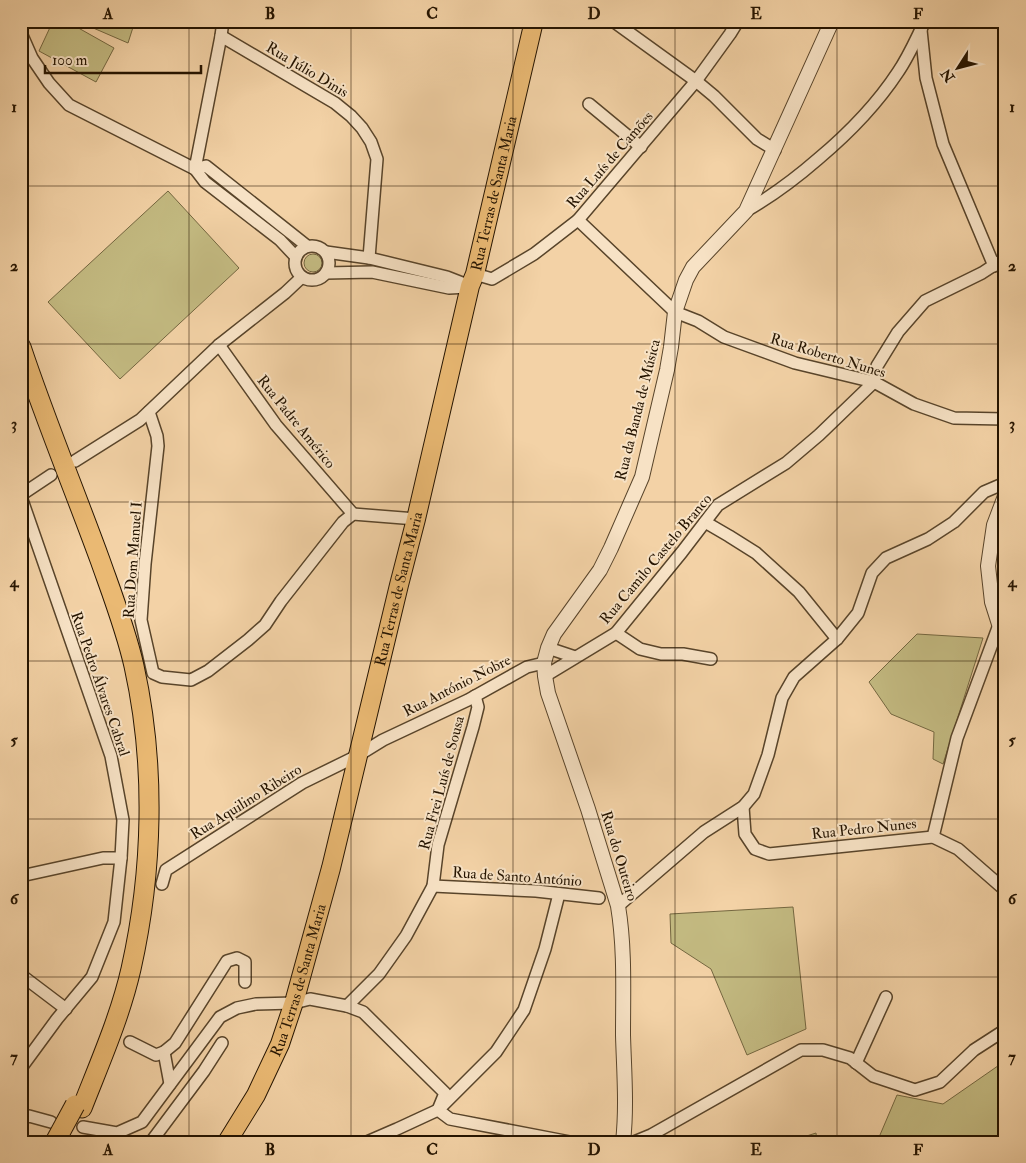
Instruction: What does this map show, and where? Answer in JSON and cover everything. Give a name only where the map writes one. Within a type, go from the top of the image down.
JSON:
[{"type":"highway","points":[[21,347],[116,606],[134,665],[147,754],[149,832],[143,901],[131,970],[117,1019],[78,1107],[55,1142]]},
{"type":"highway","points":[[21,369],[110,608],[127,676],[140,754],[141,832],[136,900],[124,969],[111,1018],[64,1142]]},
{"type":"main road","name":"Rua Terras de Santa Maria","points":[[227,1142],[256,1094],[280,1044],[294,1003],[331,868],[534,21]]},
{"type":"street","points":[[195,169],[221,36],[222,21]]},
{"type":"street","points":[[613,21],[696,81],[714,96],[757,140],[775,150]]},
{"type":"street","name":"Rua Luís de Camões","points":[[472,280],[492,279],[534,254],[578,220],[696,81],[738,21]]},
{"type":"street","name":"Rua da Banda de Música","points":[[545,670],[548,648],[554,634],[600,570],[612,548],[642,477],[667,370],[675,312],[686,280],[693,267],[746,211],[832,21]]},
{"type":"street","points":[[746,211],[772,196],[796,178],[842,139],[863,118],[899,71],[923,25]]},
{"type":"street","points":[[923,25],[926,78],[944,144],[994,266]]},
{"type":"street","points":[[21,33],[32,58],[49,83],[70,105],[195,169],[205,182],[280,240],[296,257]]},
{"type":"street","name":"Rua Júlio Dinis","points":[[221,36],[335,103],[362,128],[371,142],[377,159],[370,258]]},
{"type":"street","points":[[589,104],[641,147]]},
{"type":"street","points":[[195,169],[206,166],[307,246]]},
{"type":"street","points":[[578,220],[675,312]]},
{"type":"street","points":[[326,252],[330,263],[329,268],[322,277],[312,280],[302,277],[298,273],[296,257],[298,252],[307,246],[318,246],[326,252],[370,258],[447,277],[472,280]]},
{"type":"street","points":[[874,382],[877,366],[898,332],[925,301],[982,273],[1005,258]]},
{"type":"street","points":[[326,273],[372,272],[449,288],[472,280]]},
{"type":"street","points":[[76,461],[140,420],[219,345],[285,293],[302,277]]},
{"type":"street","name":"Rua Roberto Nunes","points":[[675,312],[698,320],[724,337],[795,363],[874,382],[914,404],[954,418],[1005,419]]},
{"type":"street","name":"Rua Padre Américo","points":[[219,345],[276,425],[353,514]]},
{"type":"street","name":"Rua Camilo Castelo Branco","points":[[545,670],[575,657],[616,633],[718,505],[786,463],[819,435],[874,382]]},
{"type":"street","name":"Rua Dom Manuel I","points":[[149,412],[157,436],[158,446],[141,620],[153,673],[162,677],[191,680],[208,671],[248,640],[265,625],[281,601],[343,522],[353,514]]},
{"type":"street","points":[[21,496],[51,475]]},
{"type":"street","points":[[618,906],[704,832],[743,807],[754,794],[768,755],[782,698],[794,677],[837,639],[858,613],[872,574],[886,558],[928,539],[954,522],[984,492],[1005,483]]},
{"type":"street","name":"Rua Pedro Álvares Cabral","points":[[21,496],[111,756],[123,820],[114,922],[92,977],[22,1067]]},
{"type":"street","points":[[1005,496],[994,525],[988,566],[992,602],[1005,643]]},
{"type":"street","points":[[353,514],[416,519]]},
{"type":"street","points":[[705,522],[756,553],[799,592],[837,639]]},
{"type":"street","points":[[933,837],[956,738],[999,625]]},
{"type":"street","points":[[616,633],[640,649],[661,654],[684,654],[711,658]]},
{"type":"street","points":[[548,648],[575,657]]},
{"type":"street","name":"Rua António Nobre","points":[[357,756],[383,740],[475,696],[527,667],[545,670]]},
{"type":"street","name":"Rua do Outeiro","points":[[545,670],[553,706],[588,809],[620,917],[625,1094],[623,1142]]},
{"type":"street","name":"Rua Frei Luís de Sousa","points":[[346,1006],[379,974],[406,936],[433,886],[438,844],[478,707],[475,696]]},
{"type":"street","points":[[362,736],[383,740]]},
{"type":"street","name":"Rua Aquilino Ribeiro","points":[[162,884],[166,870],[302,783],[357,756]]},
{"type":"street","name":"Rua Pedro Nunes","points":[[743,807],[745,834],[755,849],[768,854],[933,837],[958,849],[1005,890]]},
{"type":"street","points":[[21,876],[103,858],[121,858]]},
{"type":"street","name":"Rua de Santo António","points":[[433,886],[536,891],[599,898]]},
{"type":"street","points":[[367,1142],[398,1130],[438,1110],[496,1052],[524,1010],[545,949],[559,894]]},
{"type":"street","points":[[130,1042],[156,1055],[164,1052],[175,1043],[227,961],[237,958],[245,962],[244,982]]},
{"type":"street","points":[[21,981],[25,978],[66,1009]]},
{"type":"street","points":[[856,1062],[886,997]]},
{"type":"street","points":[[83,1127],[117,1132],[142,1122],[220,1017],[237,1008],[256,1004],[294,1003],[310,999],[346,1006],[363,1012],[444,1093],[438,1110]]},
{"type":"street","points":[[634,1142],[653,1138],[801,1050],[823,1050],[850,1058],[872,1076],[915,1090],[940,1082],[974,1050],[1005,1030]]},
{"type":"street","points":[[151,1142],[204,1071],[222,1043]]},
{"type":"street","points":[[164,1052],[170,1084]]},
{"type":"street","points":[[188,1060],[204,1071]]},
{"type":"street","points":[[438,1110],[450,1119],[570,1142]]},
{"type":"street","points":[[24,1114],[51,1122]]},
{"type":"shaded area","points":[[53,21],[66,21],[114,48],[96,82],[39,51]]},
{"type":"shaded area","points":[[77,21],[135,21],[128,43]]},
{"type":"shaded area","points":[[168,191],[239,268],[120,379],[48,302]]},
{"type":"shaded area","points":[[313,254],[319,257],[322,263],[319,269],[313,272],[307,269],[304,263],[307,257]]},
{"type":"shaded area","points":[[917,634],[983,638],[943,764],[933,759],[934,732],[891,714],[869,682]]},
{"type":"shaded area","points":[[793,907],[806,1029],[747,1055],[711,969],[671,943],[670,914]]},
{"type":"shaded area","points":[[1005,1061],[1005,1142],[877,1142],[897,1095],[943,1104]]},
{"type":"shaded area","points":[[816,1133],[817,1142],[794,1142],[794,1140]]}]
